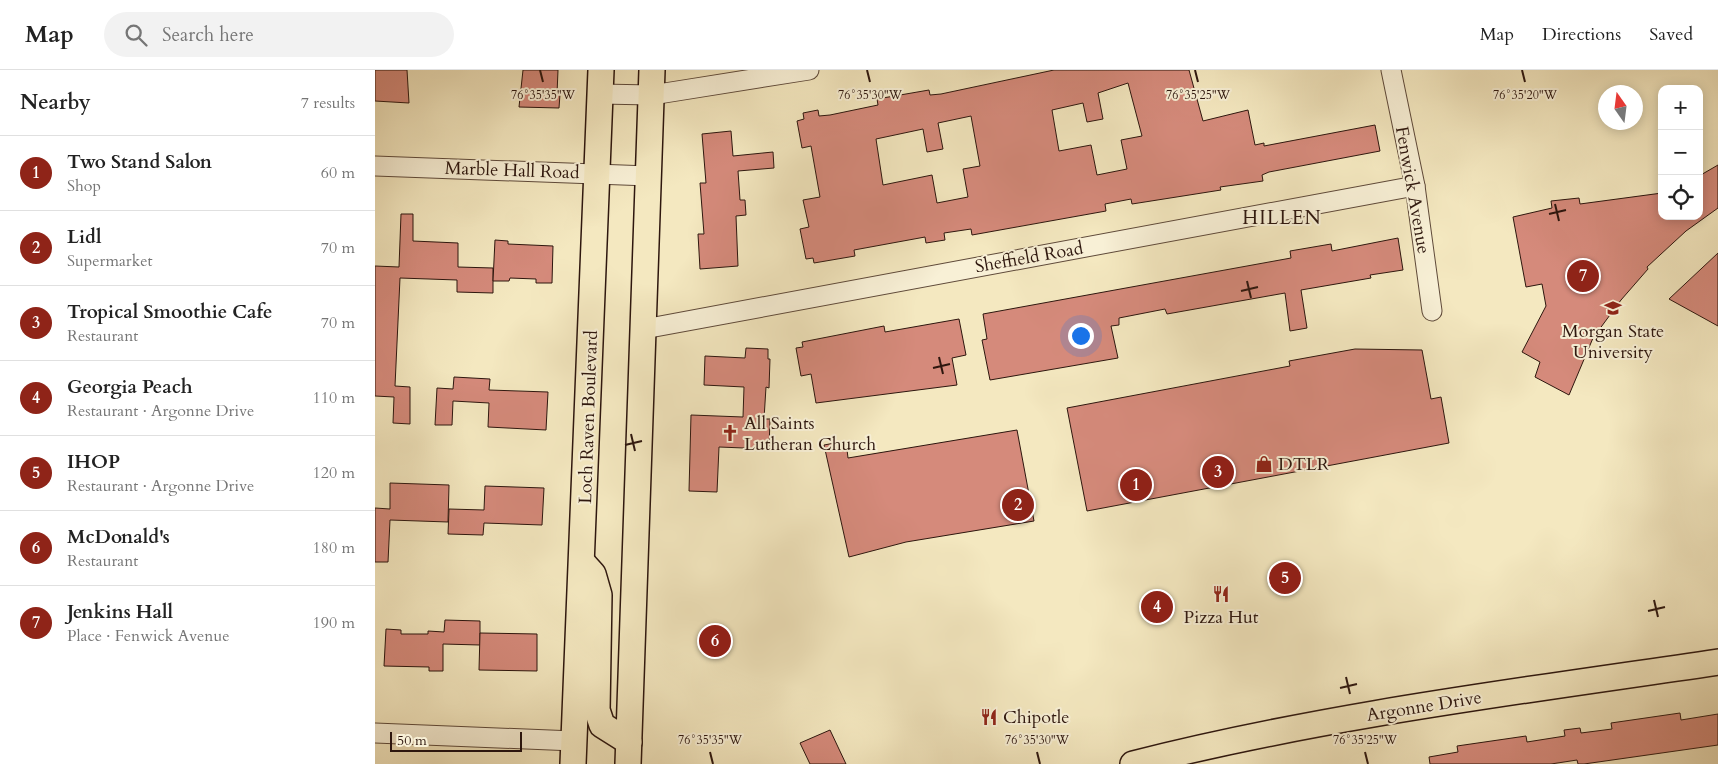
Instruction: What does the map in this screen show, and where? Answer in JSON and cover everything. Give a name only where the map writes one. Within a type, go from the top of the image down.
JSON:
[{"type":"main road","points":[[629,753],[652,70]]},
{"type":"main road","name":"Loch Raven Boulevard","points":[[573,752],[601,82]]},
{"type":"main road","points":[[582,562],[593,574],[599,595],[597,710],[602,725],[629,753]]},
{"type":"main road","name":"Argonne Drive","points":[[1133,764],[1240,738],[1345,718],[1718,662]]},
{"type":"main road","points":[[573,752],[629,753]]},
{"type":"street","points":[[601,82],[652,95],[809,70]]},
{"type":"street","name":"Fenwick Avenue","points":[[1391,70],[1415,186],[1432,311]]},
{"type":"street","name":"Marble Hall Road","points":[[375,166],[649,176]]},
{"type":"street","name":"Sheffield Road","points":[[644,329],[1415,186]]},
{"type":"street","points":[[375,733],[573,752]]},
{"type":"building","points":[[375,70],[407,70],[409,103],[375,101]]},
{"type":"building","points":[[523,70],[558,70],[557,94],[560,94],[559,108],[519,107]]},
{"type":"building","points":[[1054,70],[1189,70],[1203,121],[1248,110],[1255,145],[1264,143],[1264,146],[1375,125],[1380,151],[1269,172],[1262,175],[1263,181],[1220,187],[1221,190],[1132,204],[1131,199],[1105,204],[1106,211],[972,235],[971,229],[944,233],[945,240],[926,243],[925,237],[854,250],[855,256],[814,263],[813,258],[806,259],[800,229],[809,227],[803,200],[820,197],[811,146],[802,148],[797,121],[804,119],[803,113],[818,110],[819,116],[830,115],[878,105],[877,99],[929,90],[930,95]],"holes":[[[1128,83],[1142,136],[1121,140],[1127,169],[1097,175],[1091,145],[1059,151],[1052,110],[1083,103],[1087,122],[1103,119],[1098,93]],[[971,116],[980,166],[963,169],[968,197],[937,203],[932,175],[883,185],[876,139],[923,129],[927,152],[943,149],[938,123]]]},
{"type":"building","points":[[731,131],[733,156],[773,152],[774,168],[738,171],[740,200],[745,200],[746,215],[736,216],[738,266],[700,269],[698,234],[704,234],[700,183],[706,183],[702,134]]},
{"type":"building","points":[[1718,165],[1718,208],[1703,219],[1703,175]]},
{"type":"building","points":[[1658,194],[1658,220],[1701,220],[1686,231],[1647,267],[1648,269],[1621,300],[1593,338],[1569,395],[1535,377],[1540,362],[1522,352],[1546,306],[1542,284],[1526,287],[1513,217],[1552,208],[1551,201],[1579,198],[1580,204]]},
{"type":"building","points":[[401,214],[413,214],[413,241],[458,243],[458,267],[493,268],[493,293],[457,292],[457,280],[400,278],[395,386],[410,387],[410,424],[393,423],[394,397],[375,396],[375,266],[399,267]]},
{"type":"building","points":[[1398,238],[1403,270],[1370,275],[1371,278],[1301,290],[1307,328],[1290,331],[1285,293],[1167,314],[1165,309],[1119,318],[1119,325],[1111,326],[1118,358],[990,380],[982,340],[987,339],[983,314],[1291,258],[1290,251],[1331,244],[1332,251]]},
{"type":"building","points":[[495,240],[508,241],[508,244],[553,246],[552,283],[536,283],[536,279],[510,278],[509,281],[493,281]]},
{"type":"building","points":[[1718,253],[1718,326],[1669,299]]},
{"type":"building","points":[[959,319],[966,355],[952,358],[957,385],[816,403],[811,374],[801,376],[796,348],[803,347],[802,342],[884,326],[885,332]]},
{"type":"building","points":[[746,348],[768,349],[768,359],[770,359],[769,388],[766,387],[764,419],[770,419],[769,449],[719,447],[717,492],[689,491],[691,415],[743,417],[744,387],[704,385],[705,356],[745,358]]},
{"type":"building","points":[[1355,349],[1422,350],[1431,399],[1441,397],[1449,443],[1087,511],[1067,408],[1290,366],[1289,361]]},
{"type":"building","points":[[454,377],[490,379],[489,390],[548,392],[546,430],[488,427],[489,403],[453,401],[452,425],[435,425],[437,388],[453,389]]},
{"type":"building","points":[[1017,430],[1034,521],[906,542],[849,557],[824,445],[846,441],[848,458]]},
{"type":"building","points":[[390,483],[449,485],[448,522],[390,520],[388,562],[375,562],[375,508],[390,509]]},
{"type":"building","points":[[485,486],[544,488],[542,525],[484,523],[483,535],[448,534],[449,509],[484,510]]},
{"type":"building","points":[[445,620],[480,621],[480,645],[443,644],[443,671],[429,671],[429,667],[384,666],[386,629],[401,630],[401,634],[428,634],[428,631],[444,632]]},
{"type":"building","points":[[480,633],[537,634],[537,671],[479,670]]},
{"type":"building","points":[[1680,713],[1681,720],[1718,714],[1718,745],[1584,764],[1578,764],[1577,760],[1551,764],[1430,764],[1429,757],[1458,752],[1457,746],[1526,736],[1527,742],[1565,736],[1564,730],[1580,728],[1581,733],[1612,729],[1611,723]]},
{"type":"building","points":[[830,730],[846,764],[810,764],[800,743]]},
{"type":"place","name":"Jenkins Hall","points":[[1583,276]]},
{"type":"place","name":"Morgan State University","points":[[1613,308]]},
{"type":"place","name":"All Saints Lutheran Church","points":[[730,433]]},
{"type":"place","name":"DTLR","points":[[1264,464]]},
{"type":"place","name":"Tropical Smoothie Cafe","points":[[1218,472]]},
{"type":"place","name":"Two Stand Salon","points":[[1136,485]]},
{"type":"place","name":"Lidl","points":[[1018,505]]},
{"type":"place","name":"IHOP","points":[[1285,578]]},
{"type":"place","name":"Pizza Hut","points":[[1221,594]]},
{"type":"place","name":"Georgia Peach","points":[[1157,607]]},
{"type":"place","name":"McDonald's","points":[[715,641]]},
{"type":"place","name":"Chipotle","points":[[989,717]]},
{"type":"district","name":"HILLEN","points":[[1282,217]]}]
